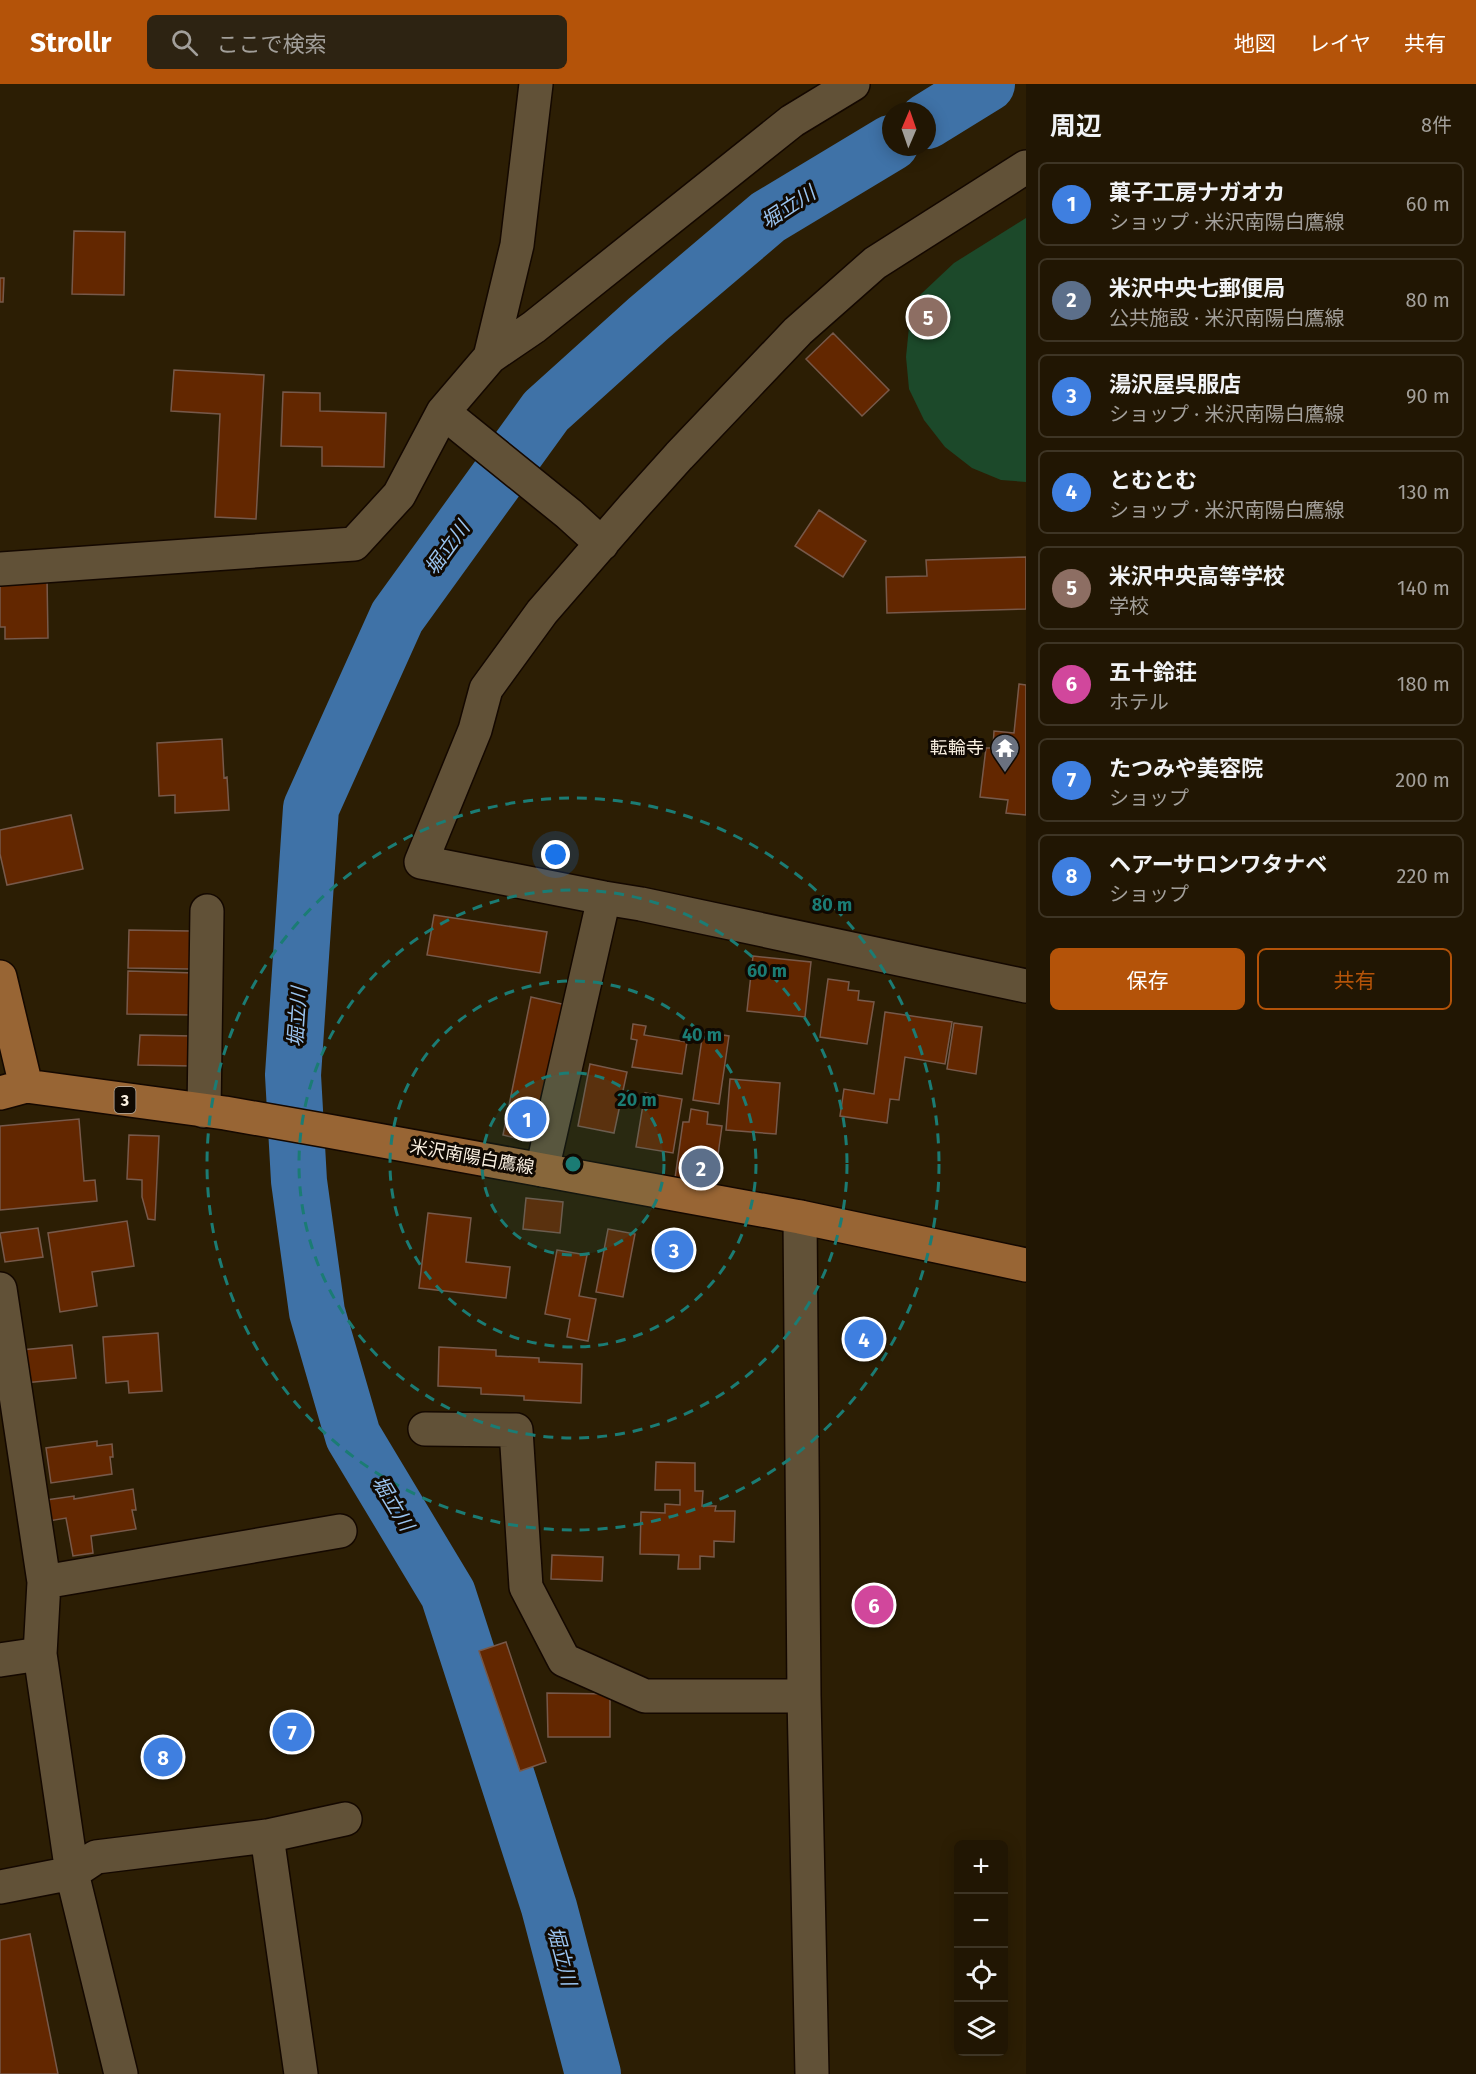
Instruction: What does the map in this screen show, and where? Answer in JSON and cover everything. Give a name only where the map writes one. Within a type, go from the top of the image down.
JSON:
[{"type":"main road","name":"米沢南陽白鷹線","points":[[0,977],[13,1089],[215,1112],[328,1131],[800,1217],[1026,1264]]},
{"type":"street","points":[[0,569],[354,544],[399,495],[490,357],[517,245],[536,84]]},
{"type":"street","points":[[490,357],[534,327],[792,121],[853,84]]},
{"type":"street","points":[[1026,167],[875,263],[790,339],[679,456],[542,612],[486,688],[475,730],[420,862],[653,906],[1026,986]]},
{"type":"street","points":[[450,416],[602,544]]},
{"type":"street","points":[[542,1170],[604,898]]},
{"type":"street","points":[[207,911],[215,1112]]},
{"type":"street","points":[[800,1217],[804,1696],[812,2074]]},
{"type":"street","points":[[0,1289],[44,1582],[40,1654],[72,1873],[121,2074]]},
{"type":"street","points":[[425,1429],[516,1430],[526,1587],[564,1660],[645,1696],[804,1696]]},
{"type":"street","points":[[44,1582],[340,1531]]},
{"type":"street","points":[[0,1660],[40,1654]]},
{"type":"street","points":[[0,1887],[72,1873],[96,1857],[267,1836],[345,1819]]},
{"type":"street","points":[[267,1836],[301,2074]]},
{"type":"green space","points":[[1026,218],[1026,482],[1001,480],[972,468],[945,447],[924,420],[909,389],[906,357],[909,327],[920,295],[954,263]]},
{"type":"building","points":[[74,231],[125,232],[124,295],[72,294]]},
{"type":"building","points":[[0,278],[4,278],[3,302],[0,302]]},
{"type":"building","points":[[833,333],[889,390],[862,416],[806,359]]},
{"type":"building","points":[[174,370],[264,375],[256,519],[215,517],[220,414],[171,411]]},
{"type":"building","points":[[283,392],[320,393],[320,411],[386,413],[384,467],[322,466],[322,447],[281,446]]},
{"type":"building","points":[[819,510],[866,541],[843,577],[795,546]]},
{"type":"building","points":[[1026,557],[1026,609],[887,613],[886,577],[927,576],[926,560]]},
{"type":"building","points":[[47,577],[48,638],[5,639],[5,627],[0,627],[0,578]]},
{"type":"building","name":"転輪寺","points":[[1019,684],[1026,685],[1026,815],[1006,813],[1008,800],[980,797],[986,748],[993,748],[994,731],[1014,733]]},
{"type":"building","points":[[222,739],[224,778],[227,777],[229,810],[175,813],[175,795],[159,796],[157,743]]},
{"type":"building","points":[[71,815],[83,869],[7,885],[0,854],[0,830]]},
{"type":"building","points":[[434,915],[547,932],[540,973],[427,955]]},
{"type":"building","points":[[129,930],[190,931],[190,969],[128,968]]},
{"type":"building","points":[[753,956],[811,962],[805,1017],[747,1011]]},
{"type":"building","points":[[128,971],[194,973],[192,1015],[127,1014]]},
{"type":"building","points":[[828,979],[849,982],[848,990],[859,991],[858,1000],[874,1002],[867,1044],[820,1037]]},
{"type":"building","points":[[531,997],[571,1006],[541,1144],[503,1135]]},
{"type":"building","points":[[885,1012],[952,1022],[945,1064],[905,1057],[899,1100],[890,1099],[887,1123],[840,1116],[844,1089],[874,1094]]},
{"type":"building","points":[[954,1023],[982,1027],[976,1074],[947,1069]]},
{"type":"building","points":[[633,1024],[646,1026],[644,1035],[687,1042],[682,1074],[632,1067],[637,1040],[631,1039]]},
{"type":"building","points":[[703,1032],[729,1036],[719,1104],[693,1100]]},
{"type":"building","points":[[140,1035],[193,1036],[193,1066],[138,1065]]},
{"type":"building","points":[[590,1064],[627,1072],[614,1133],[578,1126]]},
{"type":"building","points":[[730,1079],[780,1083],[776,1134],[726,1130]]},
{"type":"building","points":[[645,1093],[682,1099],[673,1153],[636,1147]]},
{"type":"building","points":[[691,1109],[708,1112],[707,1124],[722,1126],[714,1183],[675,1178],[683,1122],[689,1122]]},
{"type":"building","points":[[79,1119],[84,1181],[95,1180],[97,1201],[0,1210],[0,1126]]},
{"type":"building","points":[[129,1135],[159,1136],[155,1220],[148,1219],[142,1197],[142,1180],[127,1179]]},
{"type":"building","points":[[526,1198],[563,1202],[560,1233],[523,1229]]},
{"type":"building","points":[[428,1213],[471,1218],[466,1262],[510,1267],[506,1298],[419,1288]]},
{"type":"building","points":[[127,1221],[134,1266],[92,1272],[97,1306],[60,1312],[48,1233]]},
{"type":"building","points":[[38,1228],[43,1257],[5,1262],[0,1233]]},
{"type":"building","points":[[608,1229],[635,1234],[623,1297],[596,1292]]},
{"type":"building","points":[[557,1250],[587,1255],[579,1296],[596,1299],[588,1341],[567,1337],[570,1319],[545,1314]]},
{"type":"building","points":[[158,1333],[162,1391],[129,1393],[128,1381],[106,1383],[103,1337]]},
{"type":"building","points":[[72,1345],[76,1378],[24,1383],[21,1350]]},
{"type":"building","points":[[439,1347],[496,1350],[496,1356],[539,1358],[539,1362],[582,1364],[581,1403],[524,1400],[524,1396],[481,1394],[481,1388],[438,1386]]},
{"type":"building","points":[[97,1441],[97,1446],[112,1444],[113,1457],[110,1457],[112,1474],[51,1483],[46,1448]]},
{"type":"building","points":[[656,1462],[695,1463],[695,1491],[703,1491],[702,1506],[716,1506],[715,1511],[735,1511],[734,1542],[714,1541],[714,1557],[700,1556],[700,1569],[678,1569],[679,1555],[640,1554],[641,1512],[665,1513],[665,1504],[680,1505],[680,1490],[655,1490]]},
{"type":"building","points":[[133,1489],[136,1510],[132,1510],[136,1529],[91,1536],[93,1553],[73,1556],[66,1518],[43,1522],[39,1501],[74,1496],[74,1499]]},
{"type":"building","points":[[552,1555],[603,1557],[602,1581],[551,1579]]},
{"type":"building","points":[[506,1642],[546,1762],[520,1771],[479,1651]]},
{"type":"building","points":[[547,1693],[610,1694],[610,1737],[548,1737]]},
{"type":"building","points":[[30,1934],[58,2074],[0,2074],[0,1940]]},
{"type":"waterway","name":"堀立川","points":[[936,115],[987,84]]},
{"type":"waterway","name":"堀立川","points":[[593,2074],[549,1907],[448,1594],[353,1436],[317,1312],[299,1181],[293,1075],[311,808],[397,617],[546,411],[648,319],[768,217],[882,148]]},
{"type":"place","name":"米沢中央高等学校","points":[[928,317]]},
{"type":"place","name":"転輪寺","points":[[1005,774]]},
{"type":"place","name":"菓子工房ナガオカ","points":[[527,1119]]},
{"type":"place","name":"米沢中央七郵便局","points":[[701,1168]]},
{"type":"place","name":"湯沢屋呉服店","points":[[674,1250]]},
{"type":"place","name":"とむとむ","points":[[864,1339]]},
{"type":"place","name":"五十鈴荘","points":[[874,1605]]},
{"type":"place","name":"たつみや美容院","points":[[292,1732]]},
{"type":"place","name":"ヘアーサロンワタナベ","points":[[163,1757]]}]
